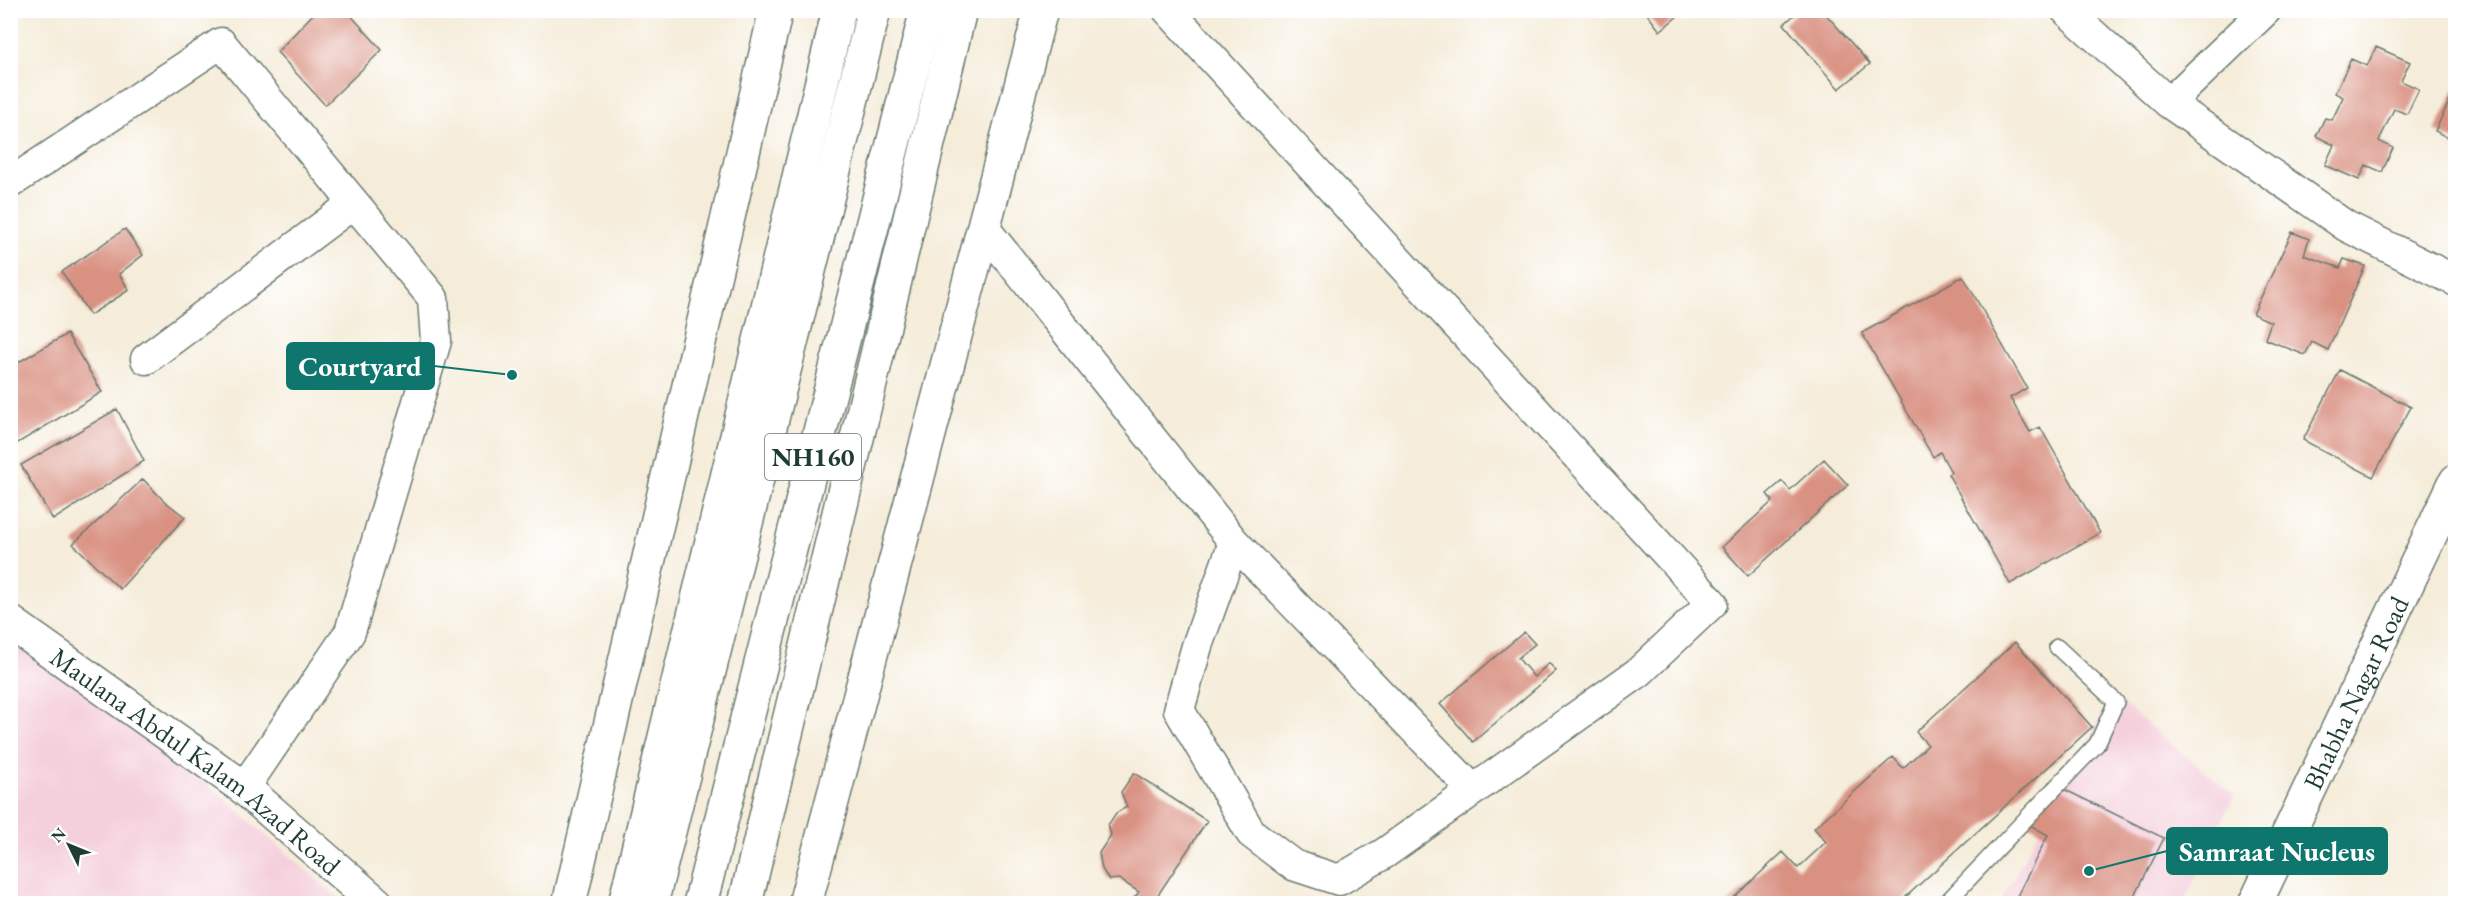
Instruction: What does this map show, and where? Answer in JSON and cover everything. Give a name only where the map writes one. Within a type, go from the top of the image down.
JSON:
[{"type":"main road","points":[[569,903],[776,10]]},
{"type":"main road","points":[[625,903],[839,10]]},
{"type":"main road","name":"NH160","points":[[651,903],[874,10]]},
{"type":"main road","name":"NH160","points":[[699,903],[927,10]]},
{"type":"main road","points":[[744,903],[960,10]]},
{"type":"main road","points":[[805,903],[985,229],[1041,10]]},
{"type":"main road","name":"Bhabha Nagar Road","points":[[2255,903],[2456,481]]},
{"type":"main road","name":"Maulana Abdul Kalam Azad Road","points":[[10,622],[244,788],[377,903]]},
{"type":"street","points":[[1168,10],[1712,603],[1639,672],[1385,853],[1339,880],[1293,865],[1251,833],[1179,710],[1197,646],[1234,542]]},
{"type":"street","points":[[2066,10],[2169,103],[2346,226],[2456,281]]},
{"type":"street","points":[[2169,103],[2266,10]]},
{"type":"street","points":[[10,183],[222,44],[433,298],[435,341],[350,632],[244,788]]},
{"type":"street","points":[[146,359],[354,203]]},
{"type":"street","points":[[985,229],[1234,542],[1473,790]]},
{"type":"lane","points":[[1945,903],[2097,744],[2116,702],[2057,647]]},
{"type":"shaded area","points":[[11,612],[344,903],[11,903]]},
{"type":"shaded area","points":[[2095,681],[2234,795],[2184,903],[1999,904],[2105,711]]},
{"type":"building","points":[[317,10],[346,10],[382,50],[325,105],[277,52]]},
{"type":"building","points":[[1644,10],[1685,10],[1660,31]]},
{"type":"building","points":[[1800,10],[1822,10],[1870,64],[1839,89],[1784,24]]},
{"type":"building","points":[[2376,47],[2410,62],[2401,81],[2419,89],[2407,114],[2394,109],[2379,141],[2393,148],[2382,172],[2366,165],[2359,180],[2325,165],[2334,145],[2316,136],[2325,118],[2332,120],[2343,97],[2335,93],[2351,59],[2367,66]]},
{"type":"building","points":[[2456,87],[2456,142],[2435,131]]},
{"type":"building","points":[[125,229],[143,255],[119,274],[129,290],[90,315],[62,272]]},
{"type":"building","points":[[2292,232],[2309,239],[2304,255],[2340,268],[2344,259],[2365,266],[2328,350],[2312,342],[2305,355],[2265,339],[2271,322],[2253,314]]},
{"type":"building","points":[[1963,276],[2027,388],[2010,398],[2030,432],[2040,427],[2100,533],[2010,584],[1948,474],[1951,472],[1940,452],[1933,457],[1862,333]]},
{"type":"building","points":[[67,334],[102,392],[13,446],[10,440],[10,367]]},
{"type":"building","points":[[2340,370],[2411,407],[2373,477],[2303,440]]},
{"type":"building","points":[[117,409],[144,461],[53,520],[21,465]]},
{"type":"building","points":[[1824,459],[1848,485],[1748,576],[1722,547],[1773,501],[1767,494],[1782,481],[1790,490]]},
{"type":"building","points":[[143,479],[163,500],[185,517],[120,589],[73,544]]},
{"type":"building","points":[[1524,632],[1535,644],[1518,658],[1534,677],[1549,663],[1556,671],[1473,742],[1440,704]]},
{"type":"building","points":[[2015,642],[2092,727],[1898,904],[1727,904],[1783,852],[1798,868],[1826,842],[1814,828],[1893,757],[1903,768],[1928,745],[1916,732]]},
{"type":"building","points":[[1134,773],[1207,821],[1152,904],[1143,904],[1134,898],[1139,892],[1119,879],[1109,880],[1102,869],[1099,853],[1111,835],[1108,825],[1116,813],[1127,807],[1121,792]]},
{"type":"building","points":[[2049,782],[2164,838],[2131,904],[2013,904],[2048,835],[2028,824]]},
{"type":"place","name":"Courtyard","points":[[512,375]]},
{"type":"place","name":"Samraat Nucleus","points":[[2089,871]]}]
